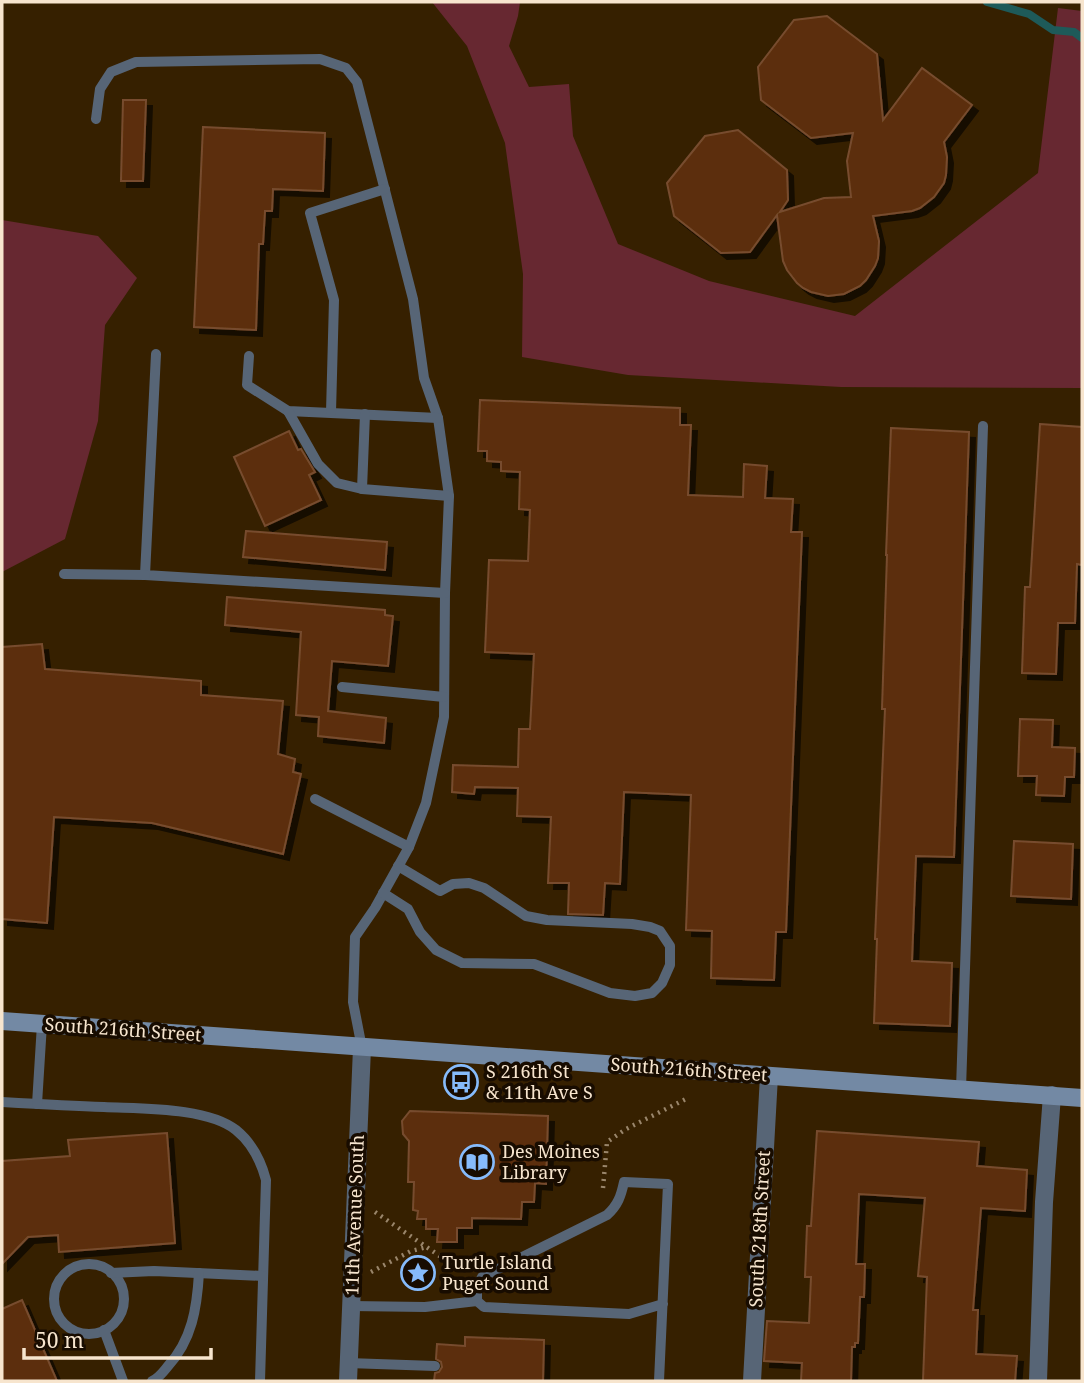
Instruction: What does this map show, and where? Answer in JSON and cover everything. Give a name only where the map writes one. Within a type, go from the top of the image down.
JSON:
[{"type":"main road","name":"South 216th Street","points":[[2,1021],[1082,1098]]},
{"type":"street","name":"11th Avenue South","points":[[348,1381],[362,1048]]},
{"type":"street","name":"South 218th Street","points":[[752,1381],[769,1076]]},
{"type":"street","points":[[1038,1381],[1044,1202],[1052,1095]]},
{"type":"lane","points":[[96,118],[100,89],[111,72],[136,62],[320,59],[346,68],[358,82],[414,299],[424,378],[438,418],[449,496],[444,717],[426,803],[409,847],[355,937],[353,1002],[362,1048]]},
{"type":"lane","points":[[331,412],[334,300],[310,213],[385,189]]},
{"type":"lane","points":[[145,575],[156,354]]},
{"type":"lane","points":[[249,356],[247,385],[288,411],[318,464],[337,483],[362,489],[449,496]]},
{"type":"lane","points":[[288,411],[438,418]]},
{"type":"lane","points":[[362,489],[365,414]]},
{"type":"lane","points":[[961,1089],[983,426]]},
{"type":"lane","points":[[64,574],[145,575],[445,593]]},
{"type":"lane","points":[[342,687],[444,697]]},
{"type":"lane","points":[[315,799],[409,847]]},
{"type":"lane","points":[[383,894],[408,909],[420,932],[436,950],[462,963],[534,964],[610,993],[635,996],[652,993],[662,983],[670,965],[670,946],[660,931],[650,927],[547,920],[526,916],[484,888],[469,883],[453,884],[440,891],[398,866]]},
{"type":"lane","points":[[37,1104],[42,1024]]},
{"type":"lane","points":[[2,1102],[176,1111],[211,1118],[235,1129],[250,1145],[261,1161],[266,1180],[260,1381]]},
{"type":"lane","points":[[477,1301],[477,1288],[482,1277],[607,1215],[616,1207],[624,1182],[667,1184],[659,1381]]},
{"type":"lane","points":[[80,1265],[102,1267],[118,1281],[122,1291],[121,1313],[114,1323],[104,1330],[81,1333],[61,1320],[55,1309],[56,1287],[62,1277],[80,1265]]},
{"type":"lane","points":[[111,1273],[154,1271],[263,1276]]},
{"type":"lane","points":[[152,1381],[176,1358],[188,1338],[195,1315],[199,1273]]},
{"type":"lane","points":[[351,1306],[425,1307],[477,1301],[484,1307],[629,1314],[663,1304]]},
{"type":"lane","points":[[104,1330],[123,1381]]},
{"type":"lane","points":[[348,1363],[435,1366]]},
{"type":"path","points":[[603,1191],[607,1142],[626,1129],[688,1098]]},
{"type":"path","points":[[373,1210],[453,1265],[466,1264],[478,1258]]},
{"type":"path","points":[[371,1273],[411,1251],[427,1247]]},
{"type":"shaded area","points":[[432,2],[520,2],[509,46],[529,87],[569,84],[573,136],[618,244],[709,281],[855,316],[1038,173],[1058,8],[1082,11],[1082,388],[841,387],[628,375],[522,357],[523,274],[505,143],[467,46]]},
{"type":"shaded area","points":[[2,220],[98,236],[137,278],[105,325],[98,421],[65,539],[2,572]]},
{"type":"building","points":[[827,16],[877,54],[883,120],[922,68],[972,105],[944,142],[946,175],[934,197],[912,211],[873,216],[879,241],[875,266],[860,286],[844,294],[828,296],[803,288],[787,270],[783,261],[777,215],[750,252],[721,253],[674,216],[667,183],[705,136],[738,130],[787,170],[788,200],[780,212],[824,198],[851,197],[847,161],[853,133],[811,138],[761,100],[758,67],[794,20]]},
{"type":"building","points":[[123,100],[146,100],[143,181],[121,181]]},
{"type":"building","points":[[203,127],[325,133],[323,191],[273,189],[272,211],[265,211],[263,244],[259,244],[256,330],[194,327]]},
{"type":"building","points":[[480,400],[680,408],[680,425],[691,425],[688,495],[743,497],[744,464],[767,466],[765,498],[793,499],[791,532],[802,532],[786,932],[776,932],[774,980],[711,978],[712,931],[686,930],[691,795],[624,792],[620,884],[605,883],[603,915],[568,914],[569,883],[548,883],[551,817],[517,816],[518,788],[475,787],[474,794],[452,792],[453,765],[518,767],[519,729],[530,729],[534,654],[485,652],[489,560],[528,561],[530,510],[519,509],[520,472],[501,471],[501,462],[487,461],[487,451],[478,451]]},
{"type":"building","points":[[1040,424],[1082,427],[1082,565],[1077,564],[1075,623],[1058,623],[1056,674],[1022,673],[1025,587],[1030,587]]},
{"type":"building","points":[[891,428],[969,432],[954,857],[916,856],[912,961],[952,963],[950,1026],[874,1023]]},
{"type":"building","points":[[289,431],[298,450],[301,449],[315,472],[309,475],[321,500],[265,526],[234,457]]},
{"type":"building","points":[[246,531],[387,542],[385,570],[243,557]]},
{"type":"building","points":[[227,597],[385,610],[385,615],[393,616],[388,666],[332,661],[328,711],[386,718],[384,743],[318,736],[319,717],[296,715],[301,632],[225,625]]},
{"type":"building","points":[[42,644],[45,669],[201,681],[201,695],[283,701],[278,754],[295,759],[293,772],[301,774],[283,854],[152,823],[54,817],[47,923],[2,919],[2,647]]},
{"type":"building","points":[[1020,719],[1053,720],[1052,747],[1075,748],[1074,777],[1065,777],[1064,796],[1036,795],[1037,776],[1018,776]]},
{"type":"building","points":[[1014,841],[1073,844],[1071,899],[1011,896]]},
{"type":"building","name":"Des Moines Library","points":[[410,1111],[548,1116],[546,1184],[535,1183],[534,1202],[522,1202],[521,1219],[472,1218],[472,1228],[457,1228],[457,1242],[437,1242],[438,1229],[426,1229],[426,1219],[417,1219],[418,1211],[413,1210],[414,1182],[408,1182],[409,1141],[403,1134],[402,1121]]},
{"type":"building","points":[[817,1131],[979,1142],[977,1166],[1027,1170],[1025,1211],[981,1208],[973,1310],[978,1310],[976,1354],[1017,1356],[1015,1381],[923,1381],[927,1277],[918,1276],[925,1198],[859,1194],[856,1264],[865,1264],[864,1297],[860,1297],[858,1343],[852,1347],[851,1381],[801,1381],[802,1363],[764,1361],[767,1321],[809,1323],[811,1277],[805,1277],[807,1226],[811,1226]]},
{"type":"building","points":[[167,1133],[175,1243],[59,1252],[58,1235],[28,1237],[2,1264],[2,1161],[70,1156],[68,1140]]},
{"type":"building","points":[[22,1300],[57,1381],[2,1381],[2,1309]]},
{"type":"building","points":[[465,1337],[544,1340],[543,1381],[434,1381],[435,1373],[442,1367],[441,1362],[436,1359],[437,1344],[465,1346]]},
{"type":"waterway","points":[[987,2],[1029,14],[1053,30],[1074,32],[1082,38]]},
{"type":"place","name":"S 216th St & 11th Ave S","points":[[461,1082]]},
{"type":"place","name":"Des Moines Library","points":[[477,1162]]},
{"type":"place","name":"Turtle Island Puget Sound","points":[[418,1273]]}]
